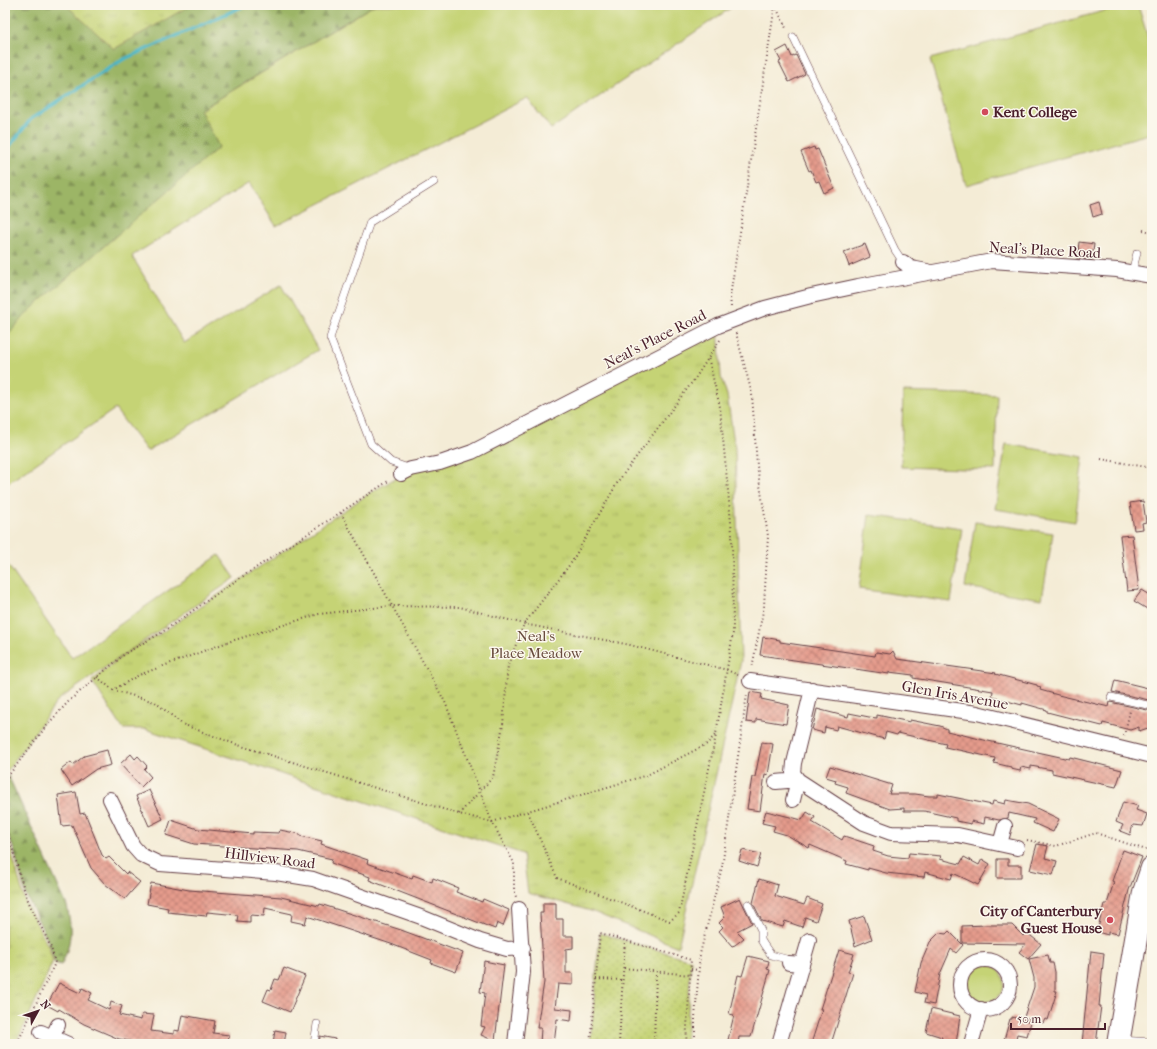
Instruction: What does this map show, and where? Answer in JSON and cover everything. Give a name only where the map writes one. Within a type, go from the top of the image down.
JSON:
[{"type":"main road","points":[[1118,1042],[1143,917],[1144,892],[1152,868]]},
{"type":"street","name":"Neal's Place Road","points":[[406,471],[440,463],[472,452],[718,326],[765,308],[858,286],[992,261],[1132,272],[1152,276]]},
{"type":"street","name":"Neal's Place Road","points":[[903,262],[918,271],[938,272]]},
{"type":"street","name":"Glen Iris Avenue","points":[[750,681],[977,713],[1152,756]]},
{"type":"street","points":[[812,689],[794,763],[794,773],[798,780],[864,823],[891,833],[946,833],[1017,848]]},
{"type":"street","points":[[776,782],[798,780]]},
{"type":"street","points":[[794,800],[798,780]]},
{"type":"street","name":"Hillview Road","points":[[110,799],[133,846],[141,855],[160,864],[276,873],[313,879],[421,917],[480,941],[507,949],[523,948]]},
{"type":"street","points":[[1000,844],[1005,826]]},
{"type":"street","points":[[515,1044],[523,972],[523,948],[519,909]]},
{"type":"street","points":[[779,1044],[796,964],[809,940]]},
{"type":"street","points":[[971,1044],[981,1009]]},
{"type":"street","points":[[50,1035],[68,1044]]},
{"type":"lane","name":"Neal's Place Road","points":[[793,37],[849,157],[895,250],[903,262]]},
{"type":"lane","points":[[406,471],[391,462],[371,444],[330,338],[370,222],[434,182]]},
{"type":"lane","points":[[1132,272],[1138,253]]},
{"type":"lane","points":[[1111,697],[1152,705]]},
{"type":"lane","points":[[748,904],[761,930],[761,940],[771,955],[786,959],[796,964]]},
{"type":"lane","points":[[314,1044],[317,1024]]},
{"type":"lane","points":[[1118,1042],[1152,1042]]},
{"type":"path","points":[[775,5],[790,37],[793,37]]},
{"type":"path","points":[[459,814],[493,778],[502,725],[508,665],[524,624],[571,562],[620,480],[696,377],[708,357],[734,321],[730,297],[775,5]]},
{"type":"path","points":[[1143,230],[1152,232]]},
{"type":"path","points":[[528,812],[557,878],[670,921],[679,913],[716,734],[733,633],[732,533],[720,407],[708,357]]},
{"type":"path","points":[[1101,459],[1152,468]]},
{"type":"path","points":[[5,780],[6,776],[48,724],[70,700],[126,652],[161,633],[228,586],[406,471]]},
{"type":"path","points":[[341,513],[445,702],[492,822],[514,863],[514,888],[519,909]]},
{"type":"path","points":[[113,690],[139,675],[154,669],[228,642],[319,614],[391,606],[460,606],[524,624],[630,645],[727,670]]},
{"type":"path","points":[[97,677],[113,690],[155,702],[182,724],[236,744],[459,814],[492,822],[647,775],[707,744],[716,734]]},
{"type":"path","points":[[1121,748],[1132,702]]},
{"type":"path","points":[[5,790],[6,776]]},
{"type":"path","points":[[5,827],[13,847],[26,895],[48,943],[55,963],[17,1044]]},
{"type":"path","points":[[1017,848],[1023,839],[1056,846],[1096,833],[1152,852]]},
{"type":"path","points":[[590,1044],[600,933],[691,960],[686,1044]]},
{"type":"path","points":[[619,1044],[625,940]]},
{"type":"path","points":[[624,968],[690,975]]},
{"type":"path","points":[[691,969],[698,970]]},
{"type":"path","points":[[654,1044],[656,972]]},
{"type":"path","points":[[596,979],[622,980]]},
{"type":"green space","points":[[5,5],[374,5],[200,110],[219,147],[30,310],[5,338]]},
{"type":"green space","points":[[66,5],[191,5],[114,49]]},
{"type":"green space","points":[[374,5],[735,5],[551,129],[527,98],[276,226],[249,183],[132,256],[184,343],[281,285],[318,350],[147,451],[115,409],[5,485],[5,338],[200,110]]},
{"type":"green space","points":[[1125,5],[1138,5],[1152,51],[1152,133],[966,185],[930,59]]},
{"type":"green space","name":"Neal's Place Meadow","points":[[718,326],[721,377],[727,395],[735,449],[741,661],[678,947],[591,911],[528,893],[523,854],[145,729],[123,729],[92,681],[126,653],[161,633],[370,493],[411,469],[440,463]]},
{"type":"green space","points":[[903,392],[997,395],[995,470],[901,467]]},
{"type":"green space","points":[[1006,444],[1083,457],[1075,522],[995,509]]},
{"type":"green space","points":[[869,515],[962,528],[951,602],[859,589]]},
{"type":"green space","points":[[975,522],[1053,533],[1042,599],[965,587]]},
{"type":"green space","points":[[219,555],[235,578],[58,700],[5,774],[5,561],[72,658]]},
{"type":"green space","points":[[8,775],[67,906],[70,922],[70,936],[65,957],[61,965],[55,963],[49,943],[26,895],[13,847],[5,827],[5,790]]},
{"type":"green space","points":[[5,829],[25,901],[49,948],[53,961],[15,1044],[5,1044]]},
{"type":"green space","points":[[600,933],[691,960],[686,1044],[590,1044]]},
{"type":"green space","points":[[985,964],[995,967],[1001,973],[1004,983],[1001,993],[995,999],[985,1002],[975,999],[969,993],[966,983],[969,973],[975,967]]},
{"type":"building","points":[[787,46],[792,57],[796,55],[805,74],[789,82],[779,62],[781,61],[776,52]]},
{"type":"building","points":[[814,147],[815,150],[818,149],[834,188],[824,193],[819,181],[816,182],[811,170],[809,171],[801,152]]},
{"type":"building","points":[[1099,202],[1102,214],[1093,217],[1090,205]]},
{"type":"building","points":[[1079,242],[1094,244],[1092,260],[1077,259]]},
{"type":"building","points":[[865,244],[870,257],[849,266],[844,252]]},
{"type":"building","points":[[1143,501],[1146,522],[1142,523],[1143,529],[1134,530],[1130,503]]},
{"type":"building","points":[[1132,535],[1139,590],[1127,591],[1120,536]]},
{"type":"building","points":[[1142,590],[1152,596],[1152,612],[1134,601]]},
{"type":"building","points":[[763,637],[780,640],[780,642],[875,656],[876,652],[890,654],[893,651],[897,659],[996,673],[995,674],[1037,685],[1041,687],[1040,690],[1058,695],[1109,707],[1110,702],[1152,711],[1151,727],[1139,731],[1139,727],[1130,730],[1103,723],[1102,726],[1047,712],[1047,710],[1022,703],[1022,705],[992,697],[993,691],[913,678],[913,675],[889,672],[889,674],[760,655]]},
{"type":"building","points":[[1115,680],[1152,689],[1149,700],[1112,692]]},
{"type":"building","points":[[750,692],[762,694],[761,699],[789,705],[786,724],[756,719],[756,723],[746,722]]},
{"type":"building","points":[[817,709],[848,717],[849,713],[877,718],[877,715],[910,722],[910,720],[940,726],[947,729],[947,731],[988,741],[1069,759],[1070,757],[1122,770],[1116,787],[1052,773],[1052,770],[1031,766],[1031,769],[1021,767],[1020,771],[1011,769],[1011,767],[994,763],[995,758],[945,747],[946,744],[898,733],[897,735],[886,732],[884,739],[837,726],[836,730],[825,727],[824,733],[812,730]]},
{"type":"building","points":[[762,742],[773,744],[768,775],[765,774],[760,811],[747,809],[752,777],[755,777]]},
{"type":"building","points":[[107,750],[111,765],[96,769],[72,786],[61,770],[71,762],[73,765],[84,756]]},
{"type":"building","points":[[131,754],[135,759],[138,756],[147,766],[144,769],[151,777],[141,787],[120,764]]},
{"type":"building","points":[[830,766],[892,785],[889,794],[938,796],[938,794],[992,805],[993,801],[1005,804],[1006,800],[1028,804],[1059,819],[1053,832],[1033,823],[1035,819],[1009,813],[1008,818],[999,820],[985,817],[984,824],[971,821],[971,824],[956,821],[956,818],[924,811],[904,811],[904,808],[890,809],[846,793],[848,787],[835,783],[836,780],[826,777]]},
{"type":"building","points":[[149,790],[163,819],[149,826],[136,796]]},
{"type":"building","points":[[76,792],[80,814],[85,813],[102,855],[106,859],[109,857],[126,874],[127,872],[140,882],[125,899],[105,884],[91,868],[72,825],[62,826],[58,795]]},
{"type":"building","points":[[1123,802],[1138,806],[1136,810],[1147,814],[1143,826],[1133,825],[1130,835],[1120,831],[1123,825],[1116,822]]},
{"type":"building","points":[[766,811],[802,820],[807,812],[815,817],[812,822],[842,840],[844,836],[874,846],[873,851],[888,856],[908,858],[909,853],[941,856],[940,859],[960,864],[964,857],[979,865],[982,859],[990,864],[978,885],[953,873],[951,879],[925,872],[924,877],[886,873],[868,868],[868,870],[846,864],[847,861],[810,845],[809,848],[787,835],[773,831],[775,826],[762,823]]},
{"type":"building","points":[[171,820],[198,829],[253,834],[253,832],[279,833],[280,830],[300,834],[300,836],[322,841],[321,844],[368,860],[367,863],[412,879],[413,875],[432,882],[433,878],[458,888],[456,892],[482,902],[483,899],[509,910],[503,926],[497,923],[495,929],[369,880],[370,877],[331,863],[332,859],[298,851],[194,844],[166,835]]},
{"type":"building","points":[[1037,844],[1048,846],[1045,858],[1057,861],[1053,875],[1030,870]]},
{"type":"building","points":[[742,850],[761,854],[757,867],[739,861]]},
{"type":"building","points":[[1123,850],[1142,857],[1129,890],[1118,934],[1108,932],[1108,935],[1097,932],[1104,904],[1107,904],[1114,882],[1112,881]]},
{"type":"building","points":[[997,859],[1008,859],[1008,865],[1021,865],[1021,878],[997,878]]},
{"type":"building","points":[[759,879],[778,885],[775,896],[804,905],[807,898],[822,904],[816,921],[805,917],[802,927],[785,921],[783,927],[762,921],[753,903]]},
{"type":"building","points":[[151,883],[189,890],[281,897],[319,906],[320,904],[401,930],[463,953],[456,972],[431,963],[432,960],[391,944],[307,916],[305,924],[291,921],[292,914],[265,908],[264,916],[250,915],[250,922],[237,921],[238,915],[207,912],[206,916],[167,912],[168,908],[147,904]]},
{"type":"building","points":[[740,898],[752,923],[737,931],[744,938],[732,946],[719,931],[723,927],[719,923],[725,917],[721,907]]},
{"type":"building","points":[[543,903],[556,903],[556,919],[563,919],[563,936],[573,936],[573,948],[566,949],[566,973],[573,973],[573,985],[558,984],[555,1008],[572,1010],[571,1021],[557,1019],[554,1044],[540,1044],[541,1028],[537,1028],[544,982],[540,913],[543,913]]},
{"type":"building","points":[[864,916],[872,939],[855,946],[849,921]]},
{"type":"building","points":[[1012,925],[1023,936],[1026,932],[1041,944],[1028,959],[1019,952],[1026,944],[962,943],[962,926]]},
{"type":"building","points":[[949,931],[963,945],[956,953],[951,949],[940,974],[934,1005],[924,1003],[926,995],[915,992],[921,963],[930,942],[939,933],[946,934]]},
{"type":"building","points":[[839,950],[854,954],[848,972],[853,973],[831,1044],[811,1044],[822,1009],[820,1009]]},
{"type":"building","points":[[1091,951],[1104,953],[1099,1006],[1101,1006],[1096,1044],[1082,1044]]},
{"type":"building","points":[[1048,955],[1050,963],[1053,963],[1055,972],[1055,991],[1057,991],[1048,1020],[1045,1019],[1043,1023],[1024,1017],[1034,987],[1034,978],[1029,959]]},
{"type":"building","points":[[748,956],[769,961],[767,969],[770,970],[751,1037],[739,1037],[738,1044],[727,1044],[734,1015],[729,1014],[738,975],[742,976]]},
{"type":"building","points":[[484,961],[504,965],[495,1041],[481,1035],[485,1027],[481,1026],[485,993],[480,992]]},
{"type":"building","points":[[284,968],[305,976],[290,1012],[263,1001],[268,989],[271,990],[275,979],[279,980]]},
{"type":"building","points":[[59,983],[80,993],[82,988],[92,993],[88,1000],[109,1010],[111,1002],[122,1006],[119,1015],[141,1020],[142,1014],[154,1015],[151,1031],[174,1034],[174,1030],[179,1031],[182,1015],[215,1021],[213,1033],[229,1035],[228,1044],[144,1044],[119,1039],[84,1024],[59,1009],[58,1011],[47,1005]]},
{"type":"building","points":[[931,1009],[960,1016],[956,1044],[939,1044],[942,1037],[926,1032]]},
{"type":"building","points":[[1012,1017],[1031,1022],[1027,1036],[1017,1034],[1015,1043],[1004,1040],[1010,1019],[1012,1019]]},
{"type":"building","points":[[275,1030],[286,1032],[284,1044],[273,1044]]},
{"type":"building","points":[[320,1036],[335,1039],[334,1044],[319,1044]]},
{"type":"waterway","points":[[5,152],[31,119],[122,60],[246,5]]},
{"type":"place","name":"Kent College","points":[[985,112]]},
{"type":"place","name":"City of Canterbury Guest House","points":[[1110,920]]}]
